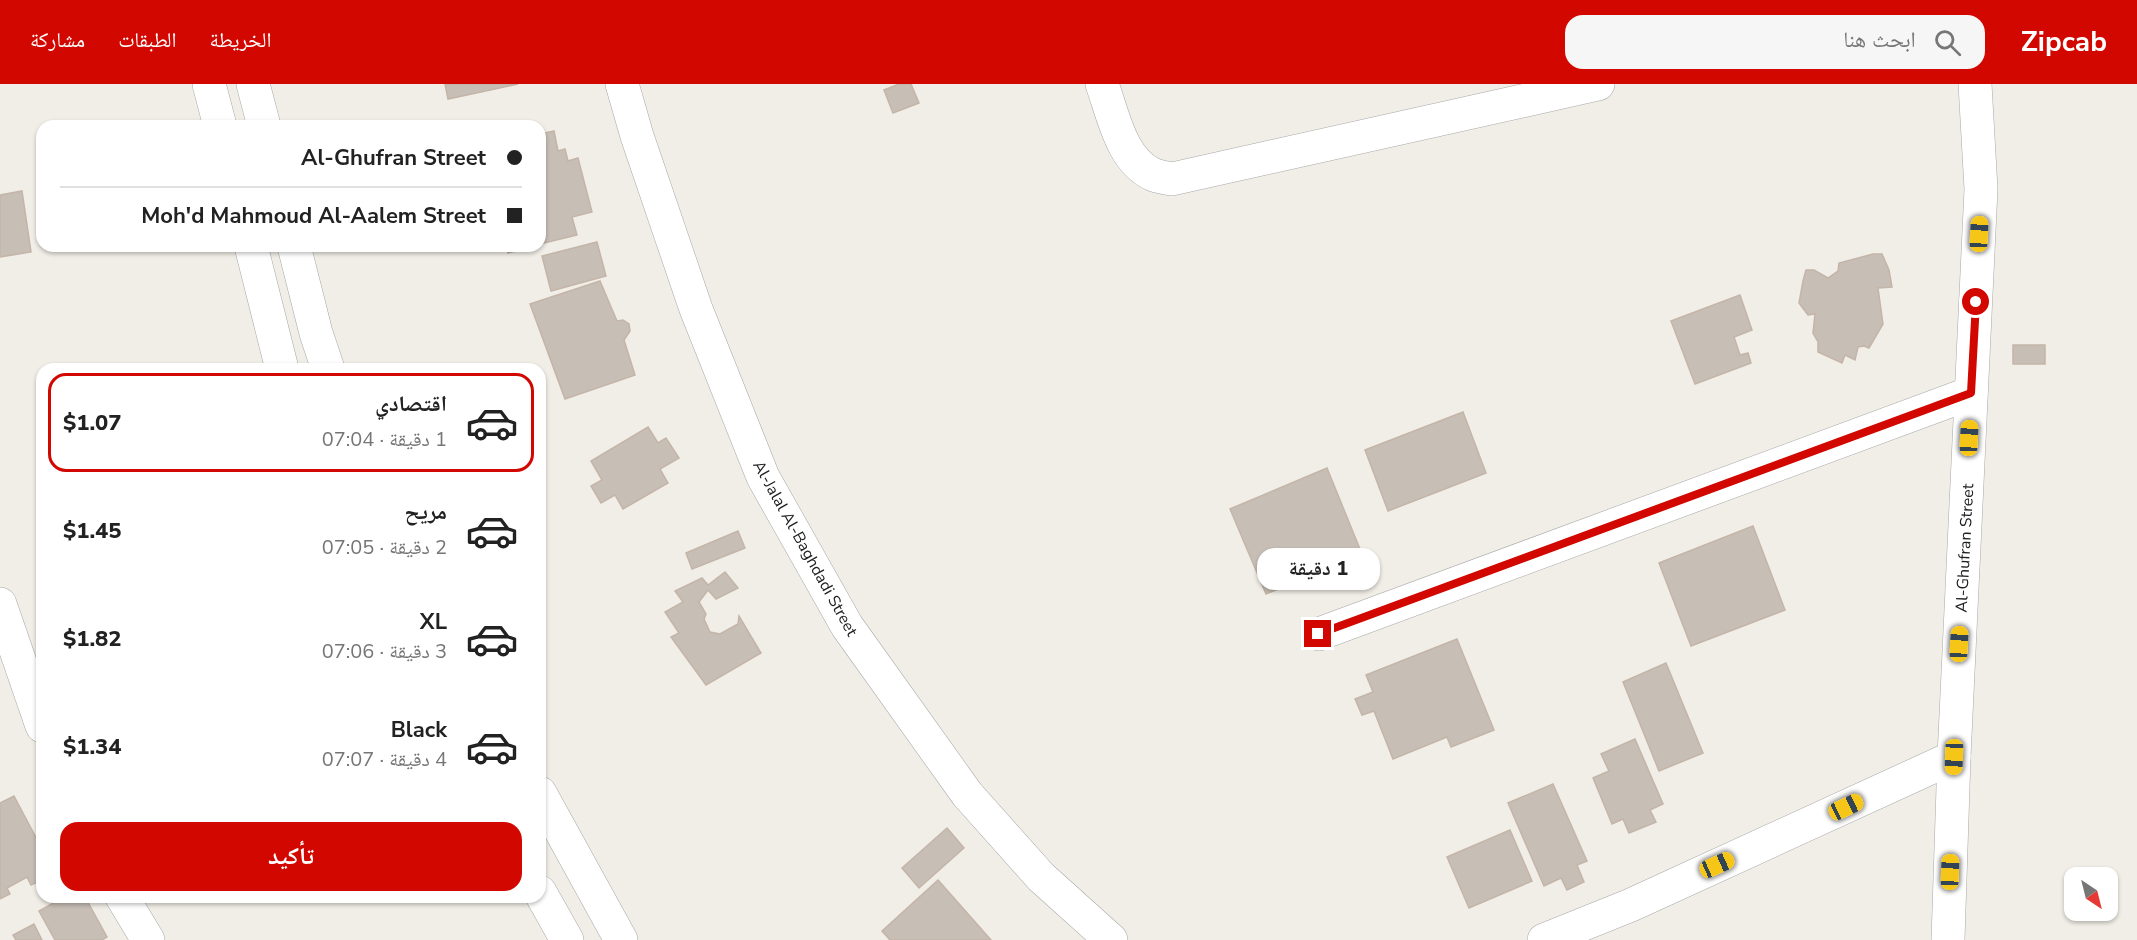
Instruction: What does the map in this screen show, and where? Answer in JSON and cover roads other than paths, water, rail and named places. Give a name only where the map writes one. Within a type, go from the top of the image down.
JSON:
[{"type":"street","points":[[209,84],[218,120]]},
{"type":"street","points":[[253,84],[262,120]]},
{"type":"street","name":"Al-Jalal Al-Baghdadi Street","points":[[622,84],[637,136],[696,309],[763,477],[841,616],[967,795],[1041,877],[1111,940]]},
{"type":"street","points":[[1102,84],[1126,150],[1149,172],[1172,179],[1598,84]]},
{"type":"street","name":"Al-Ghufran Street","points":[[1948,940],[1954,757],[1981,189],[1975,84]]},
{"type":"street","points":[[253,252],[280,363]]},
{"type":"street","points":[[296,252],[326,363]]},
{"type":"street","points":[[1318,634],[1971,393]]},
{"type":"street","points":[[0,604],[36,709]]},
{"type":"street","points":[[1544,940],[1641,900],[1954,757]]},
{"type":"street","points":[[546,804],[621,940]]},
{"type":"street","points":[[126,903],[148,940]]},
{"type":"street","points":[[546,903],[567,940]]}]
